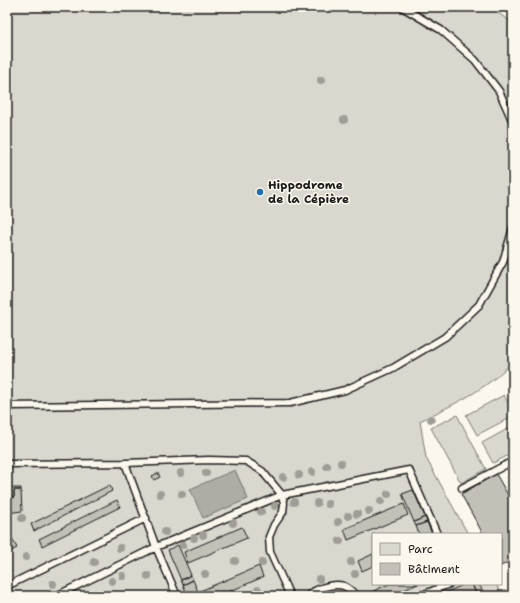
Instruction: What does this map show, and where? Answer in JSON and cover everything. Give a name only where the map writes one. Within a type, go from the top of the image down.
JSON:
[{"type":"lane","points":[[402,7],[441,30],[475,60],[499,91],[513,122]]},
{"type":"lane","points":[[7,406],[290,403],[345,390],[393,368],[445,337],[480,305],[503,262],[513,228]]},
{"type":"lane","points":[[7,464],[126,463],[209,460],[246,461],[262,471],[282,495],[284,504],[283,512],[274,525],[269,537],[270,552],[290,596]]},
{"type":"lane","points":[[462,488],[513,460]]},
{"type":"lane","points":[[126,463],[156,547],[177,596]]},
{"type":"lane","points":[[56,596],[156,547],[282,495],[409,470],[437,533]]},
{"type":"lane","points":[[7,586],[146,518]]},
{"type":"lane","points":[[308,596],[321,588],[334,585],[345,586],[357,596]]},
{"type":"lane","points":[[420,596],[447,585]]},
{"type":"green space","name":"Hippodrome de la Cépière","points":[[7,7],[489,7],[513,23],[513,361],[492,380],[470,396],[420,421],[426,458],[467,533],[372,533],[372,585],[496,585],[502,596],[7,596]]},
{"type":"green space","points":[[504,395],[513,412],[513,416],[477,435],[466,415]]},
{"type":"green space","points":[[457,415],[486,469],[461,483],[431,428]]},
{"type":"green space","points":[[513,426],[513,453],[493,463],[482,443]]},
{"type":"shaded area","points":[[235,470],[248,499],[203,518],[190,489]]},
{"type":"building","points":[[158,473],[160,477],[154,480],[152,476]]},
{"type":"building","points":[[496,474],[513,504],[513,560],[502,566],[502,533],[482,533],[461,494]]},
{"type":"building","points":[[110,485],[112,491],[34,531],[31,524]]},
{"type":"building","points":[[7,488],[21,488],[21,490],[14,490],[14,497],[7,498]]},
{"type":"building","points":[[14,490],[21,490],[22,511],[7,513],[7,498],[14,497]]},
{"type":"building","points":[[413,490],[425,517],[414,522],[402,494]]},
{"type":"building","points":[[117,500],[120,507],[42,546],[39,539]]},
{"type":"building","points":[[404,504],[408,515],[348,540],[344,529]]},
{"type":"building","points":[[425,517],[427,522],[416,526],[414,522]]},
{"type":"building","points":[[427,522],[432,533],[419,533],[416,526]]},
{"type":"building","points":[[242,527],[247,538],[188,563],[184,552]]},
{"type":"building","points":[[12,538],[17,548],[7,553],[7,540]]},
{"type":"building","points":[[178,545],[191,575],[181,580],[168,550]]},
{"type":"building","points":[[372,554],[372,566],[362,571],[358,561]]},
{"type":"building","points":[[259,566],[263,577],[219,596],[202,596],[200,591]]},
{"type":"building","points":[[191,575],[193,580],[183,585],[181,580]]},
{"type":"building","points":[[193,580],[200,596],[188,596],[183,585]]},
{"type":"building","points":[[387,585],[416,585],[390,596],[372,596],[371,592]]},
{"type":"building","points":[[463,585],[472,585],[477,596],[437,596]]},
{"type":"building","points":[[472,585],[480,585],[485,596],[477,596]]},
{"type":"place","name":"Hippodrome de la Cépière","points":[[260,192]]}]
